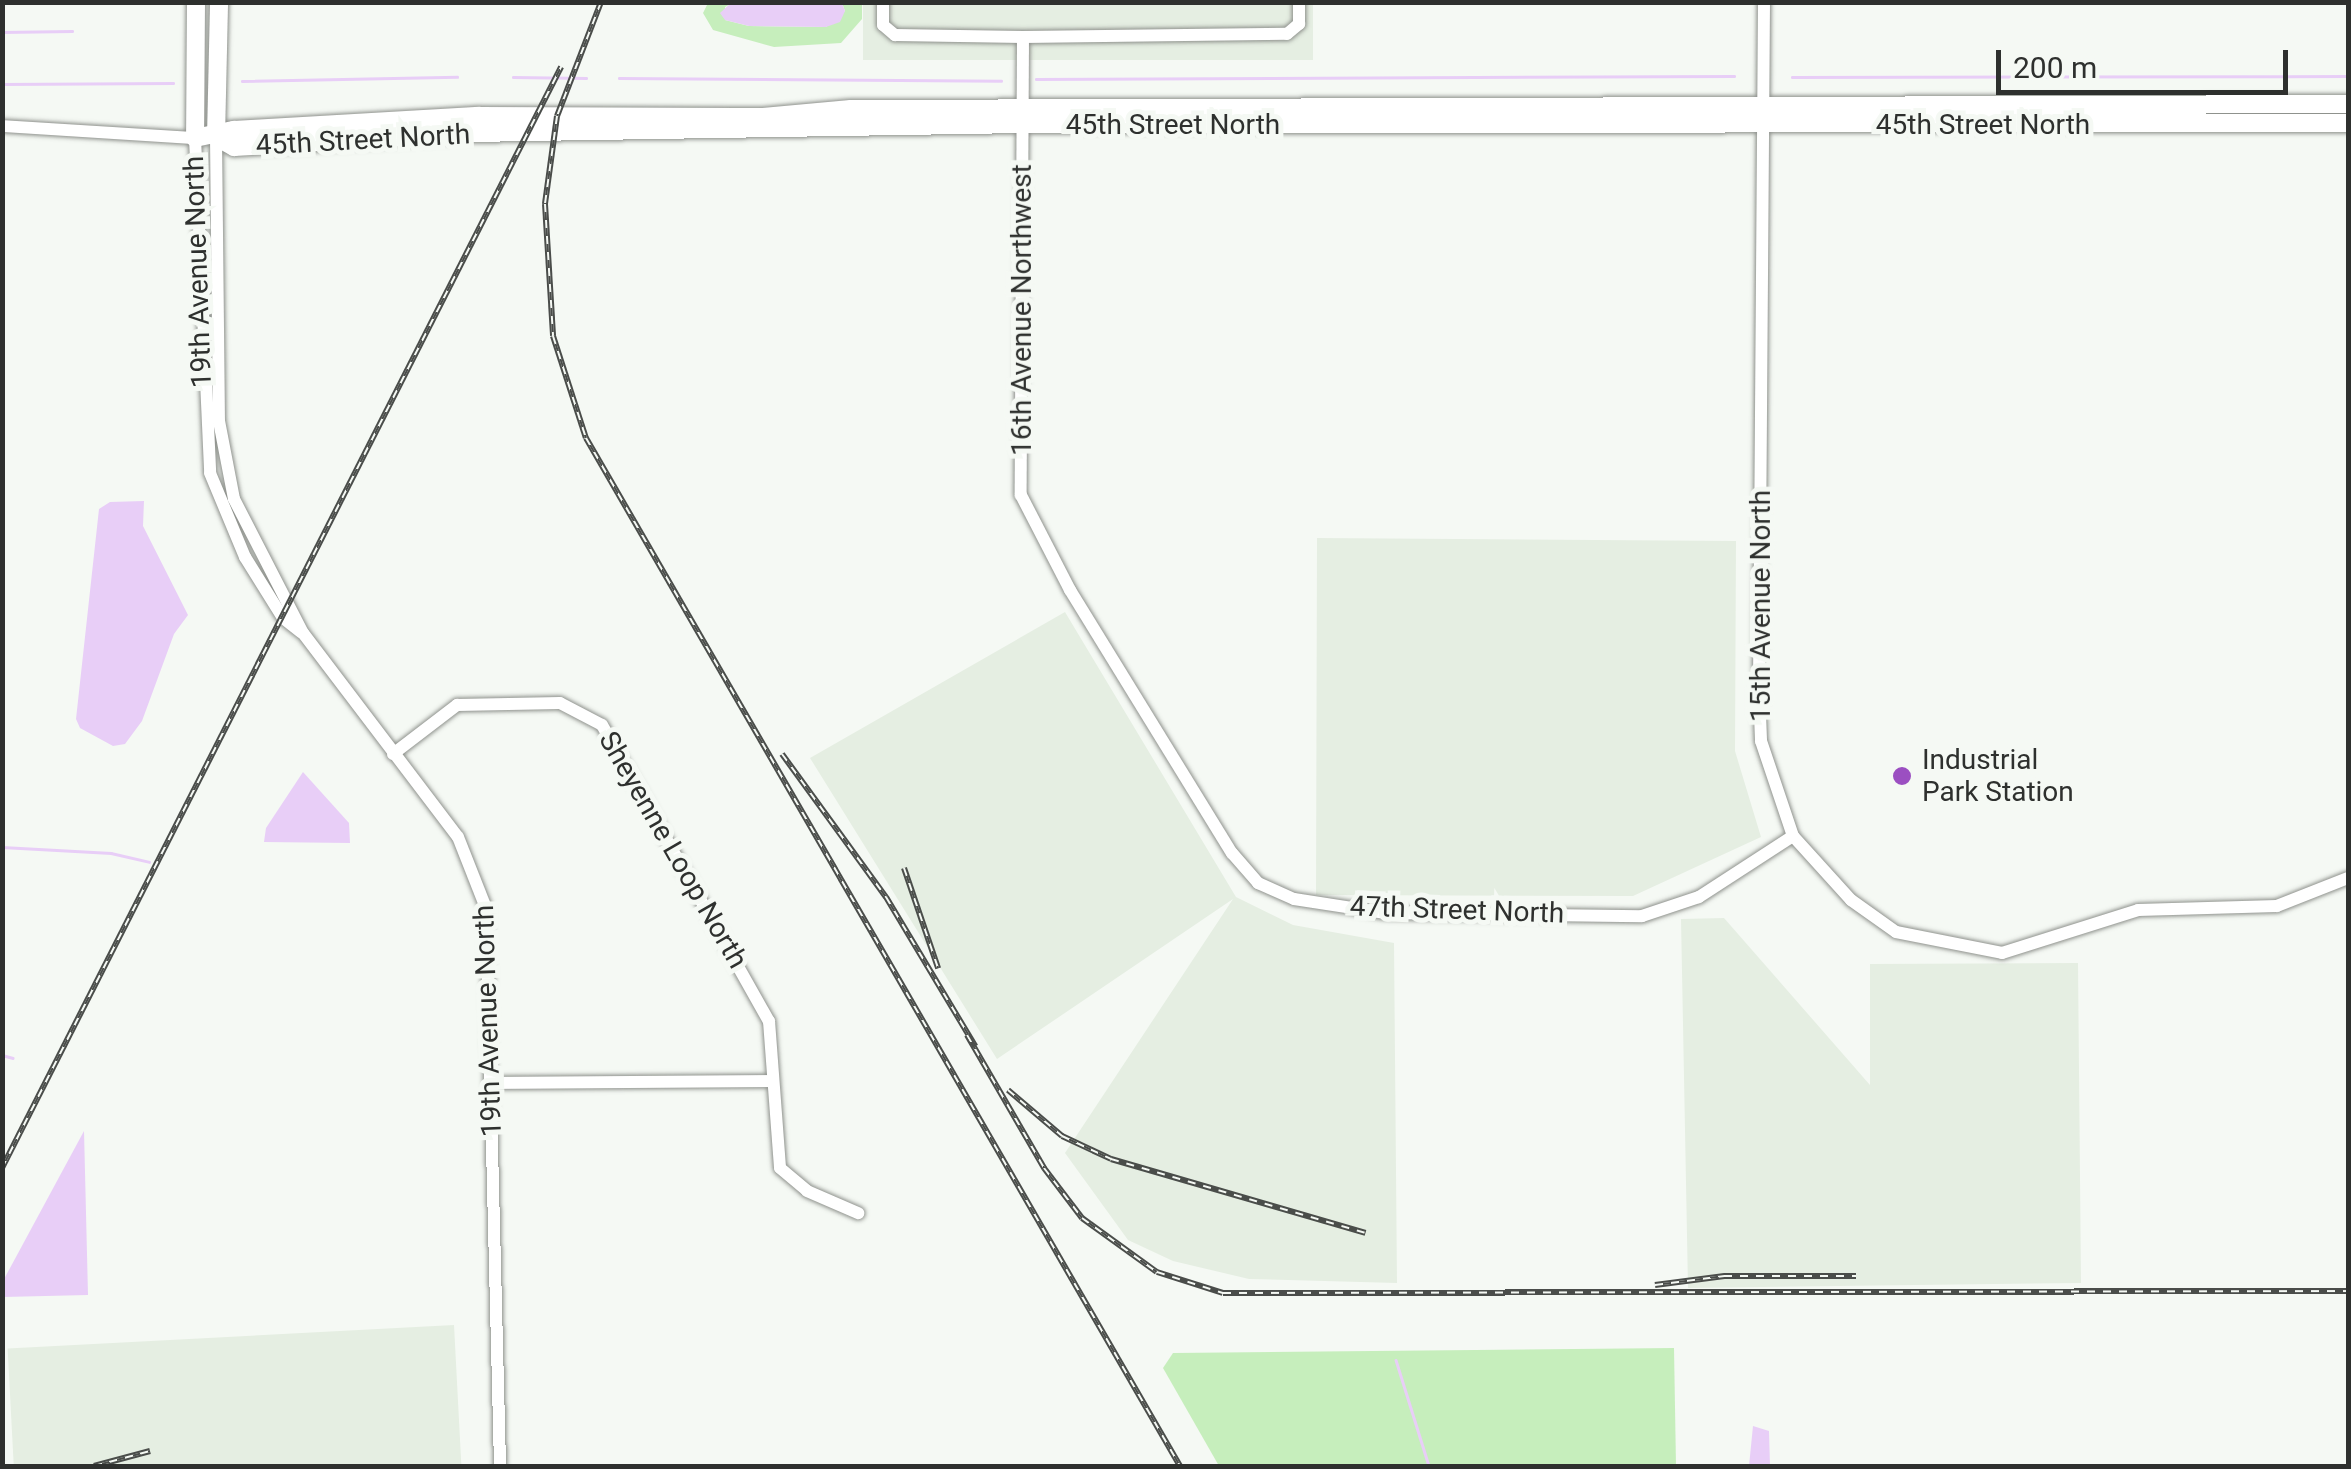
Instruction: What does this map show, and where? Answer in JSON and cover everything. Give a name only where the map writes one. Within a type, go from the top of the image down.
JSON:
[{"type":"main road","name":"19th Avenue North","points":[[195,138],[196,2]]},
{"type":"main road","name":"19th Avenue North","points":[[216,137],[219,2]]},
{"type":"main road","name":"45th Street North","points":[[195,138],[216,137],[234,147],[469,133],[1023,116],[1764,105],[2348,104]]},
{"type":"main road","name":"45th Street North","points":[[1023,116],[1763,126],[2348,123]]},
{"type":"street","points":[[883,2],[882,25],[895,35],[1023,37],[1287,34],[1299,24],[1299,2]]},
{"type":"street","name":"15th Avenue North","points":[[1764,2],[1759,688],[1761,740],[1793,836],[1851,900],[1896,932],[2002,953],[2138,910],[2279,906],[2348,878]]},
{"type":"street","name":"16th Avenue Northwest","points":[[1022,496],[1023,37]]},
{"type":"street","points":[[2,126],[195,138]]},
{"type":"street","name":"19th Avenue North","points":[[216,137],[220,440],[246,529],[303,634],[458,837],[482,890],[500,1466]]},
{"type":"street","name":"19th Avenue North","points":[[195,138],[210,473],[245,557],[283,618],[303,634]]},
{"type":"street","name":"47th Street North","points":[[1022,496],[1170,754],[1232,853],[1261,885],[1294,900],[1384,913],[1642,916],[1699,897],[1793,836]]},
{"type":"street","name":"Sheyenne Loop North","points":[[394,754],[456,704],[560,703],[602,725],[762,1008],[780,1168],[807,1191],[858,1213]]},
{"type":"street","points":[[491,1084],[768,1081]]},
{"type":"shaded area","points":[[732,2],[842,3],[845,11],[840,22],[826,27],[749,26],[725,20],[720,13]]},
{"type":"shaded area","points":[[863,3],[1313,3],[1313,60],[863,60]]},
{"type":"shaded area","points":[[144,501],[143,526],[188,615],[174,634],[142,721],[125,744],[113,746],[80,728],[76,719],[99,509],[110,502]]},
{"type":"shaded area","points":[[1317,538],[1736,541],[1735,751],[1761,837],[1633,896],[1316,895]]},
{"type":"shaded area","points":[[1065,612],[1236,897],[1293,925],[1394,943],[1397,1283],[1249,1279],[1173,1261],[1128,1240],[1065,1153],[1233,899],[997,1059],[810,758]]},
{"type":"shaded area","points":[[303,772],[349,823],[350,843],[264,842],[266,828]]},
{"type":"shaded area","points":[[1724,918],[1870,1085],[1870,964],[2078,963],[2081,1283],[1688,1288],[1681,919]]},
{"type":"shaded area","points":[[84,1131],[88,1295],[3,1297],[3,1281]]},
{"type":"shaded area","points":[[454,1325],[461,1466],[14,1466],[8,1348]]},
{"type":"shaded area","points":[[1753,1426],[1769,1431],[1770,1466],[1749,1466]]},
{"type":"green space","points":[[708,3],[732,3],[725,7],[725,20],[749,26],[826,27],[845,11],[842,3],[862,3],[862,19],[841,43],[774,47],[713,30],[703,13]]},
{"type":"green space","points":[[1674,1348],[1676,1466],[1219,1466],[1163,1368],[1173,1353]]},
{"type":"waterway","points":[[2,32],[72,31]]},
{"type":"waterway","points":[[1036,79],[1734,76]]},
{"type":"waterway","points":[[1792,77],[2348,76]]},
{"type":"waterway","points":[[242,81],[457,77]]},
{"type":"waterway","points":[[513,77],[586,78]]},
{"type":"waterway","points":[[619,78],[1001,81]]},
{"type":"waterway","points":[[2,84],[173,83]]},
{"type":"waterway","points":[[2,847],[111,853],[149,862]]},
{"type":"waterway","points":[[2,1055],[13,1058]]},
{"type":"waterway","points":[[1396,1360],[1429,1466]]},
{"type":"railway","points":[[601,2],[557,116],[545,204],[553,336],[586,438],[1180,1466]]},
{"type":"railway","points":[[2,1168],[561,67]]},
{"type":"railway","points":[[782,754],[886,897],[975,1046]]},
{"type":"railway","points":[[904,868],[938,968]]},
{"type":"railway","points":[[967,1035],[1044,1168],[1082,1218],[1157,1272],[1223,1293],[2348,1291]]},
{"type":"railway","points":[[1008,1090],[1062,1136],[1111,1159],[1365,1233]]},
{"type":"railway","points":[[1655,1285],[1724,1276],[1856,1276]]},
{"type":"railway","points":[[94,1466],[150,1451]]},
{"type":"place","name":"Industrial Park Station","points":[[1902,776]]}]
